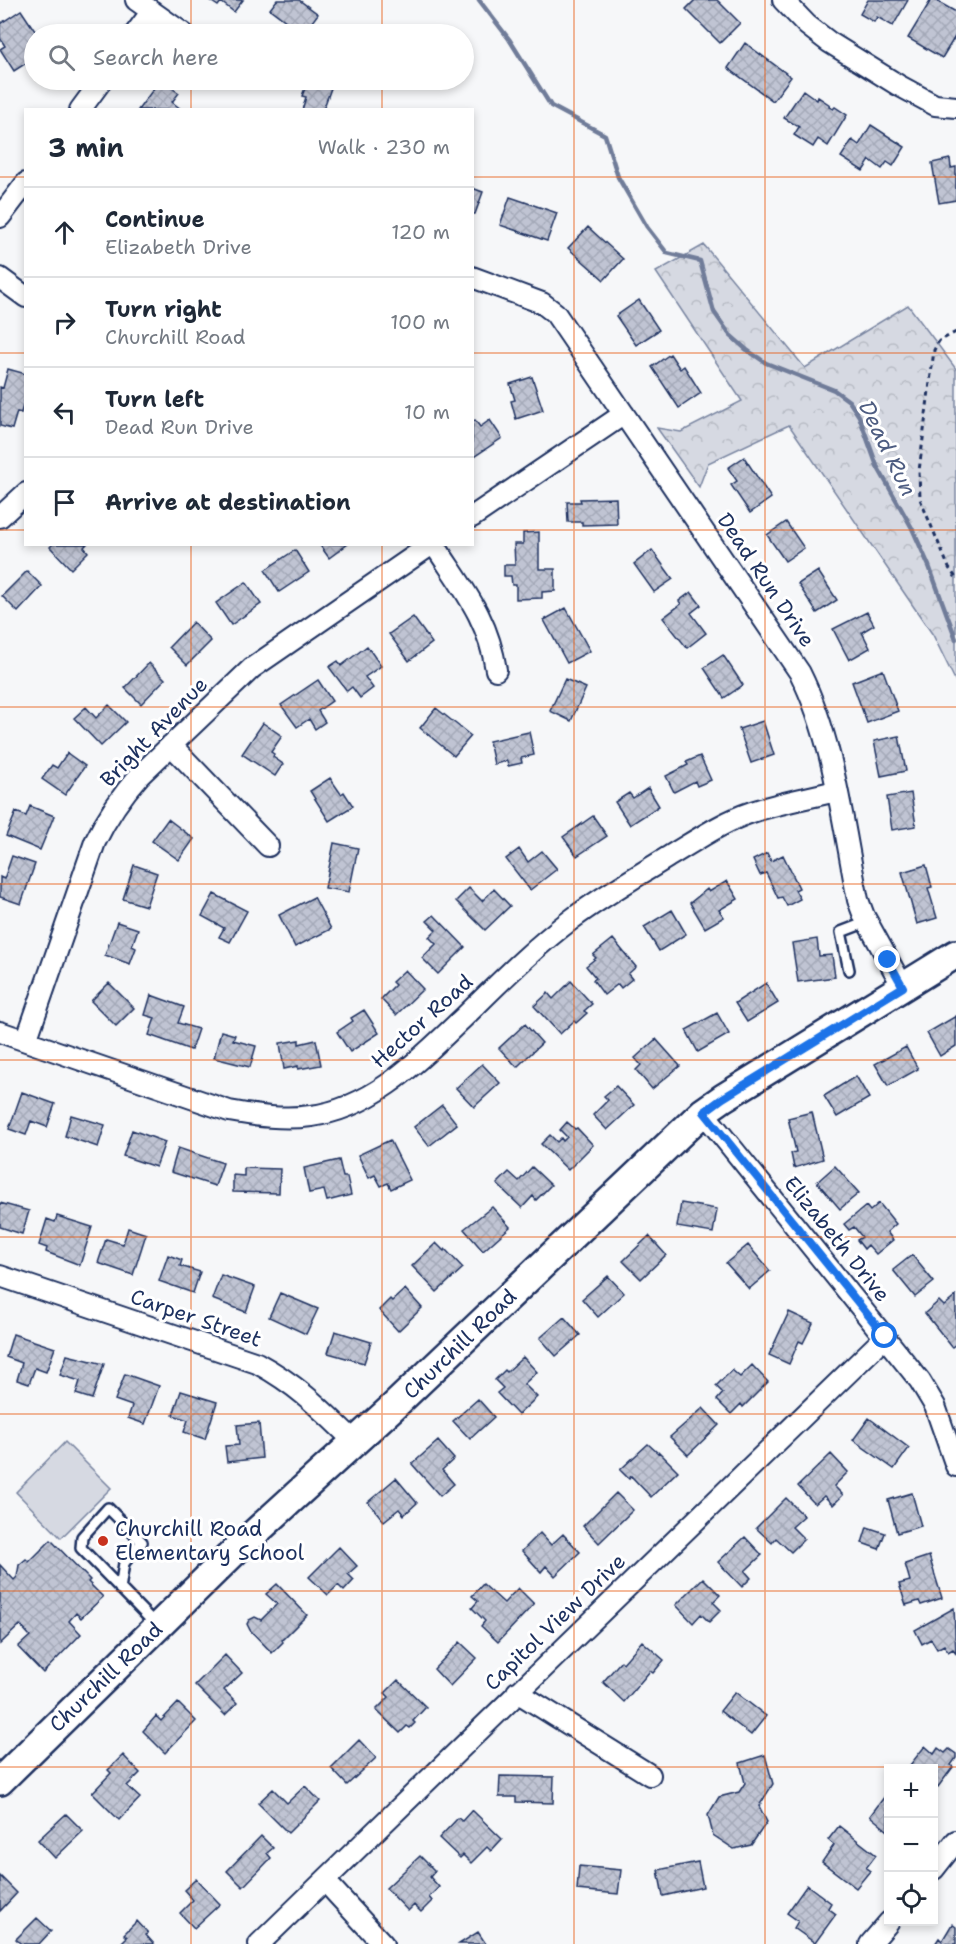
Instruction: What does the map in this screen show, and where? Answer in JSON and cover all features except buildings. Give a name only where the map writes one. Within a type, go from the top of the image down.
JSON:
[{"type":"street","points":[[783,0],[807,25],[828,42],[935,105],[956,107]]},
{"type":"street","points":[[138,24],[144,6],[170,24]]},
{"type":"street","points":[[81,108],[95,90]]},
{"type":"street","points":[[0,217],[24,186]]},
{"type":"street","points":[[0,278],[24,296]]},
{"type":"street","name":"Dead Run Drive","points":[[474,279],[542,303],[555,313],[800,673],[813,699],[823,728],[858,900],[867,922],[903,987]]},
{"type":"street","points":[[474,516],[624,414]]},
{"type":"street","points":[[0,517],[24,495]]},
{"type":"street","name":"Bright Avenue","points":[[26,1041],[95,842],[108,816],[123,794],[252,668],[430,546]]},
{"type":"street","points":[[434,546],[486,627],[493,648],[496,670]]},
{"type":"street","points":[[171,745],[268,846]]},
{"type":"street","name":"Hector Road","points":[[0,1032],[229,1112],[286,1118],[312,1116],[341,1108],[368,1097],[415,1064],[531,952],[611,892],[740,817],[836,791]]},
{"type":"street","name":"Churchill Road","points":[[0,1781],[269,1519],[355,1442],[704,1112],[956,954]]},
{"type":"street","name":"Elizabeth Drive","points":[[704,1112],[920,1381],[935,1406],[956,1466]]},
{"type":"street","name":"Carper Street","points":[[0,1276],[257,1364],[283,1377],[305,1394],[355,1442]]},
{"type":"street","name":"Capitol View Drive","points":[[259,1944],[885,1336]]},
{"type":"street","points":[[517,1692],[650,1775]]},
{"type":"street","points":[[944,1862],[956,1841]]},
{"type":"street","points":[[325,1881],[383,1944]]},
{"type":"street","points":[[870,1944],[886,1926]]},
{"type":"lane","points":[[849,970],[841,932],[867,922]]},
{"type":"lane","points":[[120,1589],[124,1563],[141,1542],[108,1508],[82,1537],[81,1548],[120,1589],[158,1627]]},
{"type":"path","points":[[956,332],[939,341],[934,350],[919,471],[920,499],[949,568],[956,578]]},
{"type":"green space","points":[[704,245],[805,368],[908,305],[956,369],[956,682],[933,635],[789,425],[708,463],[699,487],[657,428],[681,432],[742,401],[656,272]]},
{"type":"green space","points":[[65,1442],[111,1488],[61,1538],[16,1492]]},
{"type":"waterway","name":"Dead Run","points":[[479,0],[509,39],[551,106],[605,135],[618,177],[647,227],[667,253],[700,261],[714,312],[730,335],[766,363],[834,390],[849,401],[859,416],[877,466],[912,528],[929,566],[956,639]]},
{"type":"place","name":"Churchill Road Elementary School","points":[[103,1541]]},
{"type":"route","points":[[885,1336],[704,1112],[903,987],[888,960]]}]
